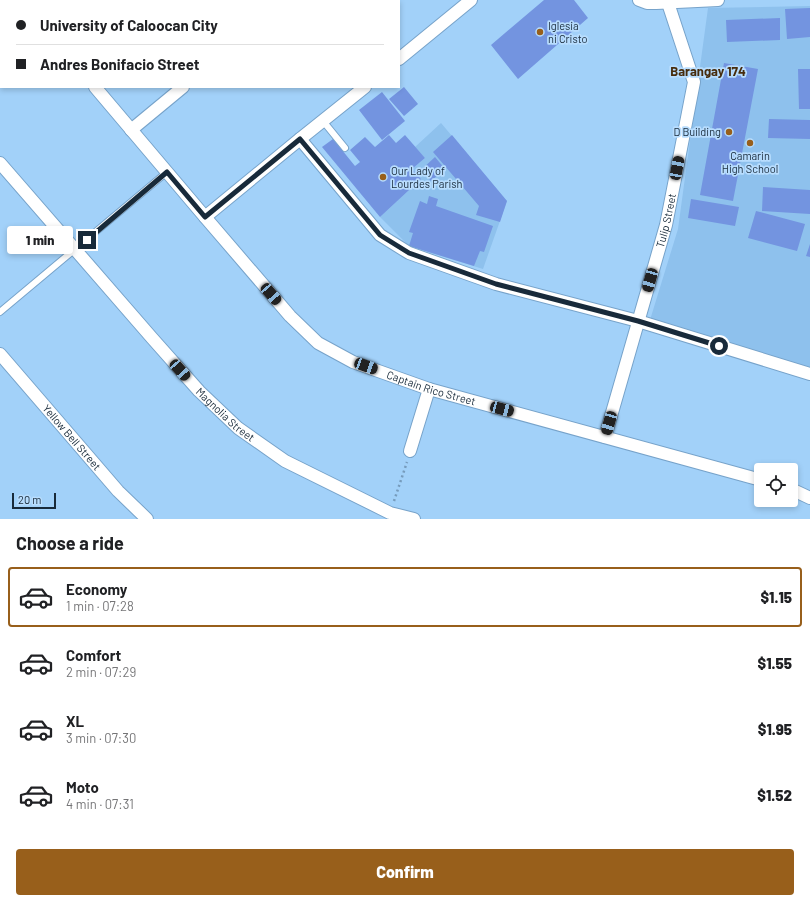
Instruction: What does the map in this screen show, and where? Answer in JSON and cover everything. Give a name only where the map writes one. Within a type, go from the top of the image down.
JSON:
[{"type":"street","points":[[400,58],[471,0]]},
{"type":"street","points":[[639,0],[646,3],[718,0]]},
{"type":"street","name":"Tulip Street","points":[[605,437],[666,225],[694,82],[668,2]]},
{"type":"street","name":"Captain Rico Street","points":[[97,88],[290,316],[318,343],[353,362],[429,389],[754,478]]},
{"type":"street","points":[[131,130],[182,88]]},
{"type":"street","points":[[205,217],[364,88]]},
{"type":"street","points":[[300,139],[380,235],[409,253],[496,284],[638,321],[810,374]]},
{"type":"street","name":"Magnolia Street","points":[[0,163],[199,391],[243,432],[285,461],[389,516],[414,519]]},
{"type":"street","name":"Yellow Bell Street","points":[[0,354],[118,490],[146,519]]},
{"type":"street","points":[[410,451],[429,389]]},
{"type":"street","points":[[798,492],[810,498]]},
{"type":"lane","points":[[323,121],[345,148]]},
{"type":"lane","points":[[0,312],[167,172]]},
{"type":"path","points":[[389,516],[410,451]]},
{"type":"shaded area","name":"Camarin High School","points":[[810,6],[810,371],[650,320],[678,229],[708,8]]},
{"type":"shaded area","points":[[441,123],[507,201],[483,269],[409,246],[380,217],[421,179],[412,169],[425,158],[415,147]]},
{"type":"building","name":"Iglesia ni Cristo","points":[[544,0],[574,0],[588,18],[518,79],[491,45]]},
{"type":"building","points":[[810,8],[810,37],[787,39],[785,9]]},
{"type":"building","points":[[780,18],[780,40],[727,42],[726,20]]},
{"type":"building","name":"D Building","points":[[724,63],[758,69],[733,201],[700,195]]},
{"type":"building","points":[[798,69],[810,69],[810,109],[799,109]]},
{"type":"building","points":[[404,87],[418,104],[404,116],[389,99]]},
{"type":"building","points":[[382,92],[405,121],[382,140],[359,110]]},
{"type":"building","points":[[769,119],[810,120],[810,139],[768,138]]},
{"type":"building","name":"Our Lady of Lourdes Parish","points":[[389,135],[396,143],[405,135],[425,158],[412,169],[421,179],[380,217],[322,147],[333,139],[355,166],[360,162],[350,150],[365,137],[375,147]]},
{"type":"building","points":[[452,135],[507,201],[500,222],[476,215],[479,206],[433,152]]},
{"type":"building","points":[[435,157],[445,169],[431,181],[421,170]]},
{"type":"building","points":[[763,187],[810,190],[810,214],[762,211]]},
{"type":"building","points":[[429,196],[438,199],[436,206],[493,226],[484,252],[480,251],[474,266],[409,246],[413,233],[409,232],[420,201],[427,204]]},
{"type":"building","points":[[691,199],[739,207],[735,226],[688,218]]},
{"type":"building","points":[[756,211],[805,224],[797,251],[748,238]]},
{"type":"building","points":[[810,244],[810,257],[806,256]]},
{"type":"place","name":"Iglesia ni Cristo","points":[[540,32]]},
{"type":"place","name":"D Building","points":[[729,132]]},
{"type":"place","name":"Camarin High School","points":[[750,143]]},
{"type":"place","name":"Our Lady of Lourdes Parish","points":[[383,177]]},
{"type":"district","name":"Barangay 174","points":[[708,71]]},
{"type":"route","points":[[87,240],[167,172],[205,217],[300,139],[380,235],[409,253],[496,284],[638,321],[719,346]]}]
